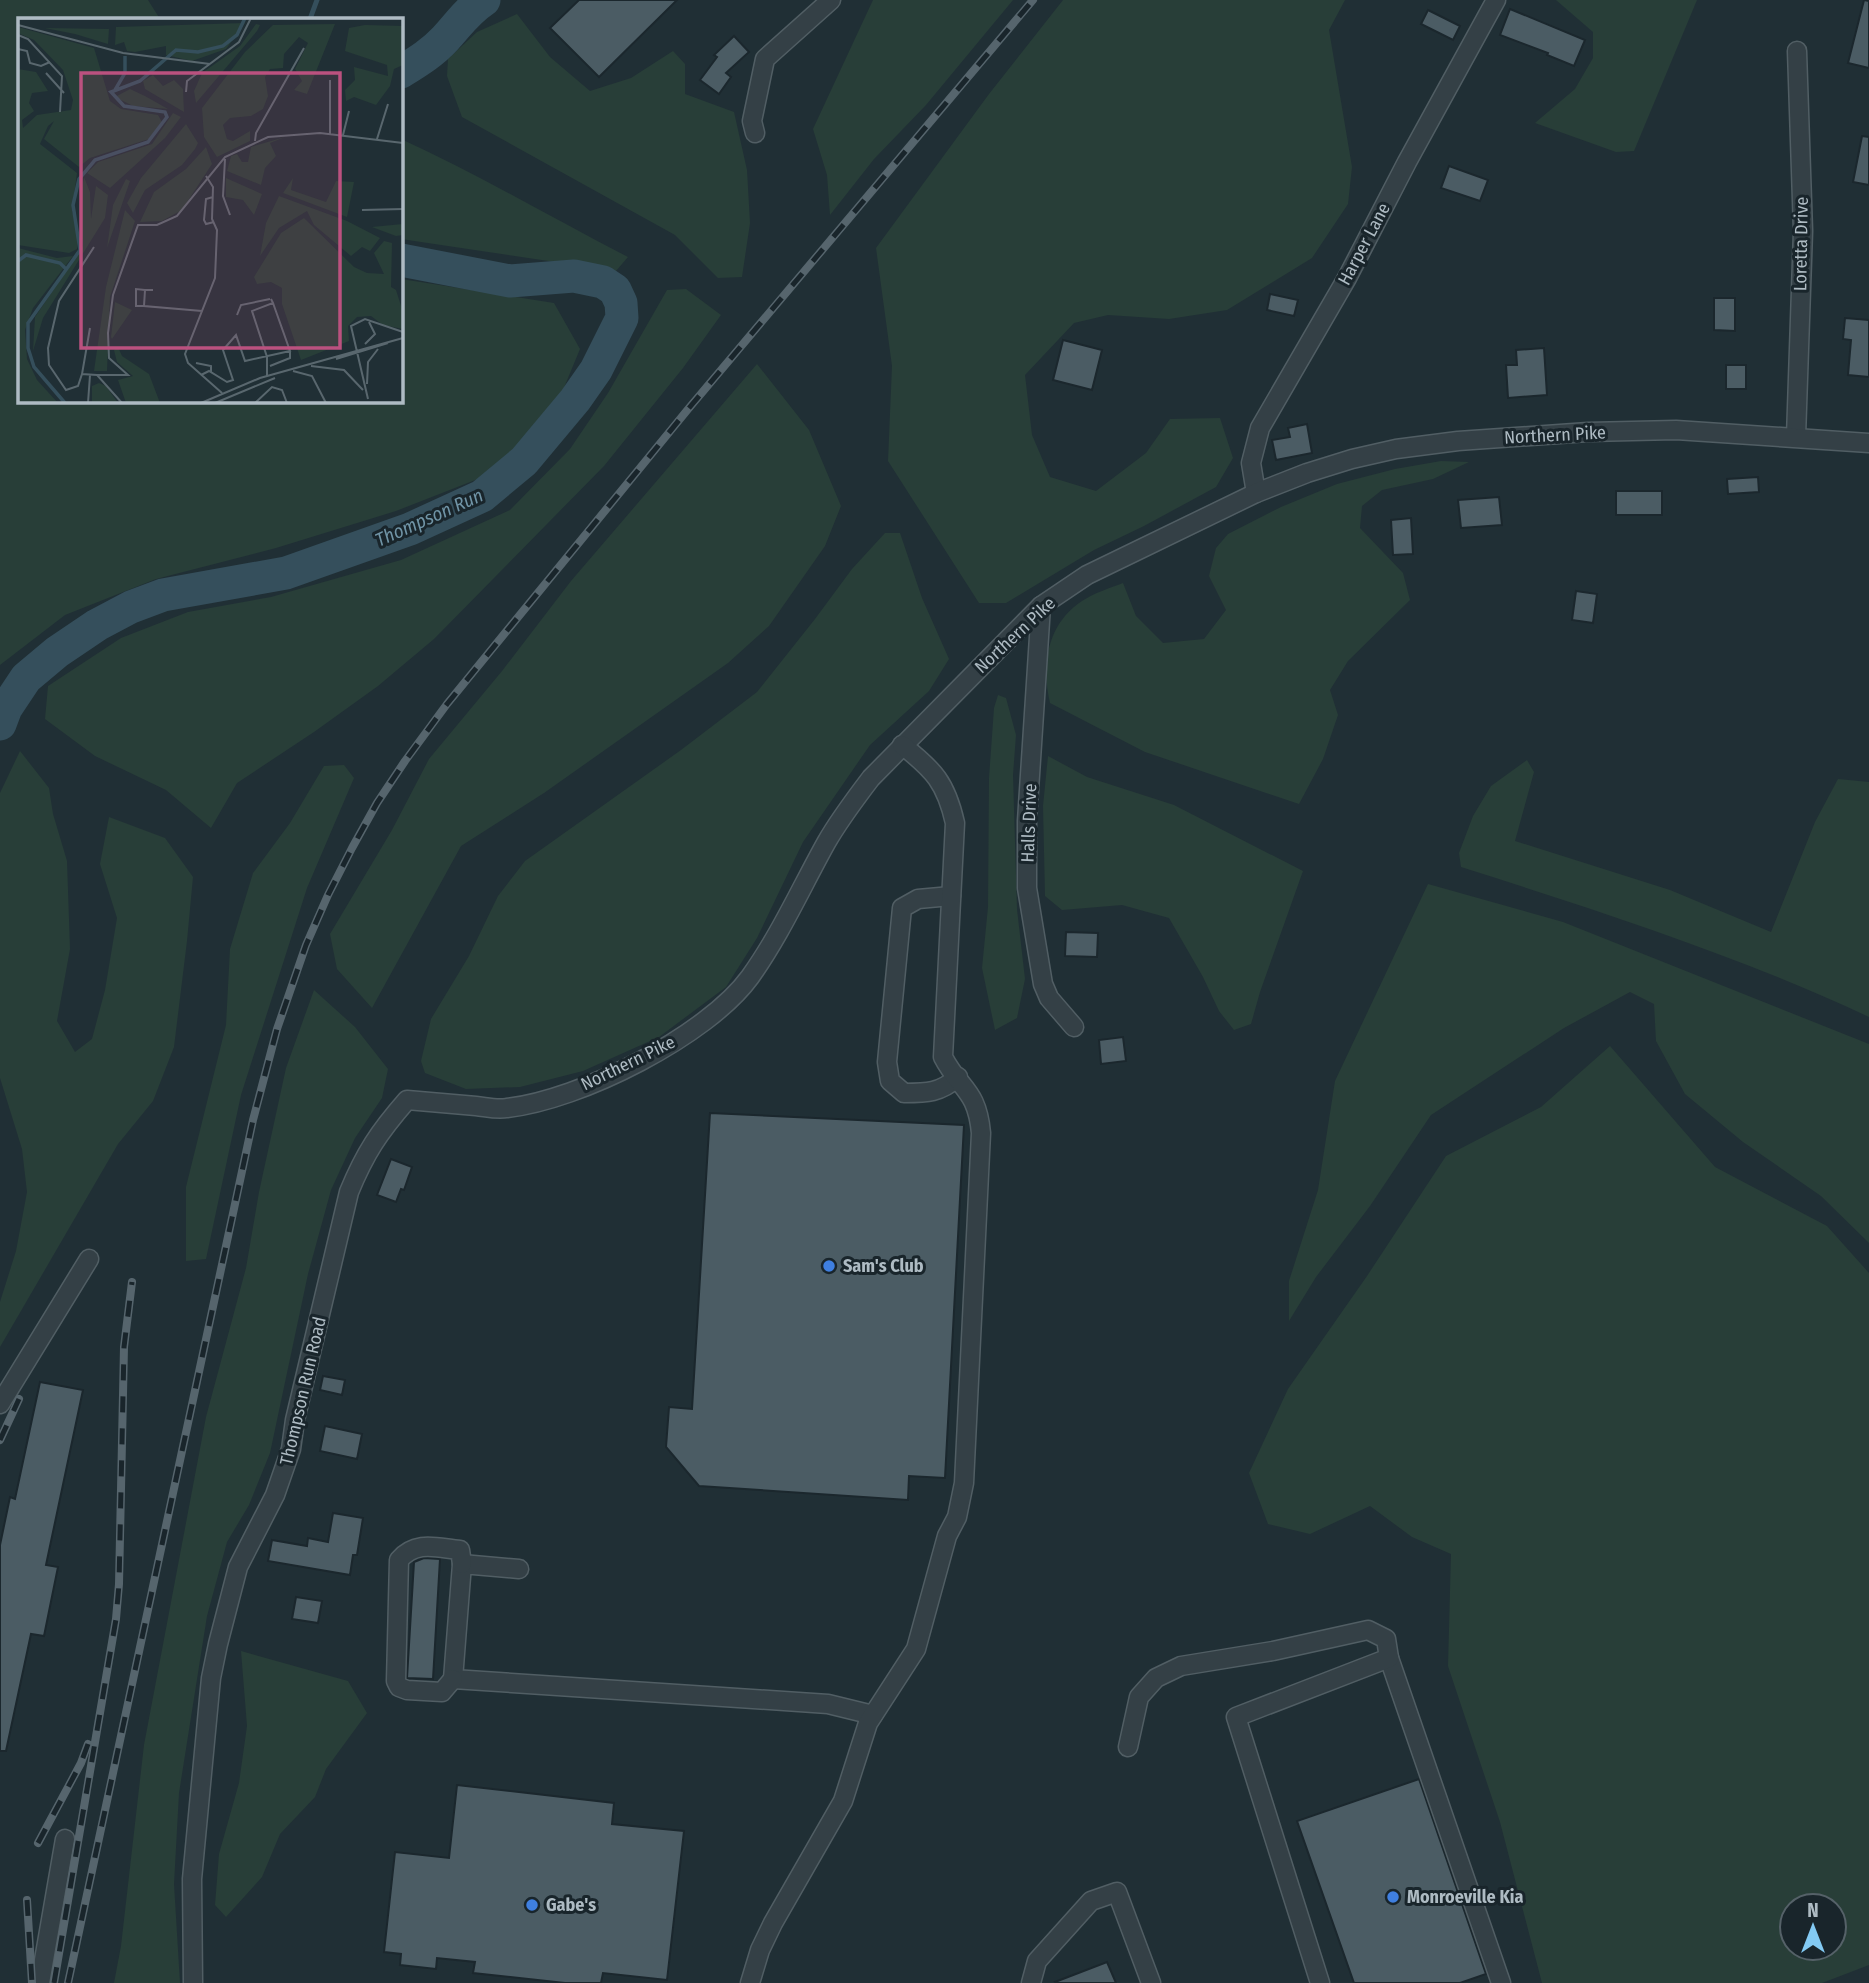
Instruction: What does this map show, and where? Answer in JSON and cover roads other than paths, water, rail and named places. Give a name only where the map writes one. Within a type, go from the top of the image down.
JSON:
[{"type":"street","points":[[755,134],[752,121],[765,59],[831,0]]},
{"type":"street","name":"Harper Lane","points":[[1256,493],[1251,463],[1260,429],[1347,278],[1413,150],[1496,0]]},
{"type":"street","name":"Loretta Drive","points":[[1796,436],[1803,231],[1797,51]]},
{"type":"street","name":"Northern Pike","points":[[407,1100],[506,1109],[548,1099],[627,1067],[691,1031],[719,1011],[748,979],[780,928],[841,818],[872,778],[1041,606],[1087,575],[1256,493],[1352,459],[1396,449],[1458,442],[1637,430],[1676,430],[1869,443]]},
{"type":"street","name":"Halls Drive","points":[[1041,606],[1027,821],[1027,888],[1043,984],[1049,998],[1074,1027]]},
{"type":"street","points":[[750,1983],[760,1950],[773,1923],[843,1801],[865,1731],[916,1649],[947,1536],[959,1508],[964,1483],[981,1133],[975,1101],[949,1069],[943,1056],[954,823],[950,800],[942,783],[929,766],[902,745]]},
{"type":"street","points":[[951,897],[918,899],[902,908],[887,1062],[890,1081],[904,1093],[924,1093],[945,1088],[958,1077]]},
{"type":"street","name":"Thompson Run Road","points":[[193,1983],[192,1880],[197,1814],[211,1678],[227,1605],[238,1567],[275,1494],[291,1450],[295,1420],[349,1192],[374,1139],[407,1100]]},
{"type":"street","points":[[0,1404],[89,1259]]},
{"type":"street","points":[[416,1547],[460,1550],[462,1564],[453,1679],[442,1692],[407,1690],[399,1687],[396,1681],[399,1560],[407,1550],[416,1547]]},
{"type":"street","points":[[462,1564],[519,1569]]},
{"type":"street","points":[[1128,1747],[1139,1697],[1156,1678],[1181,1666],[1273,1651],[1368,1630],[1386,1639],[1389,1658],[1501,1983]]},
{"type":"street","points":[[1320,1983],[1236,1717],[1389,1658]]},
{"type":"street","points":[[453,1679],[828,1704],[873,1715]]},
{"type":"street","points":[[40,1983],[65,1839]]},
{"type":"street","points":[[1031,1983],[1037,1961],[1091,1901],[1117,1892],[1151,1983]]},
{"type":"waterway","points":[[310,18],[317,0]]},
{"type":"waterway","name":"Thompson Run","points":[[402,71],[435,49],[467,14],[484,0]]},
{"type":"waterway","name":"Thompson Run","points":[[0,724],[6,708],[26,678],[57,652],[97,625],[131,607],[163,595],[286,573],[410,529],[482,496],[524,461],[575,400],[596,370],[622,318],[621,303],[615,290],[603,282],[574,276],[510,281],[402,260]]},
{"type":"railway","points":[[68,1983],[253,1120],[277,1029],[306,945],[328,895],[377,803],[447,704],[689,408],[1033,0]]},
{"type":"railway","points":[[54,1983],[116,1619],[124,1347],[132,1282]]},
{"type":"railway","points":[[0,1440],[19,1399]]},
{"type":"railway","points":[[38,1843],[81,1763],[88,1744]]},
{"type":"railway","points":[[27,1900],[32,1983]]},
{"type":"place","name":"Sam's Club","points":[[829,1266]]},
{"type":"place","name":"Monroeville Kia","points":[[1393,1897]]},
{"type":"place","name":"Gabe's","points":[[532,1905]]}]
